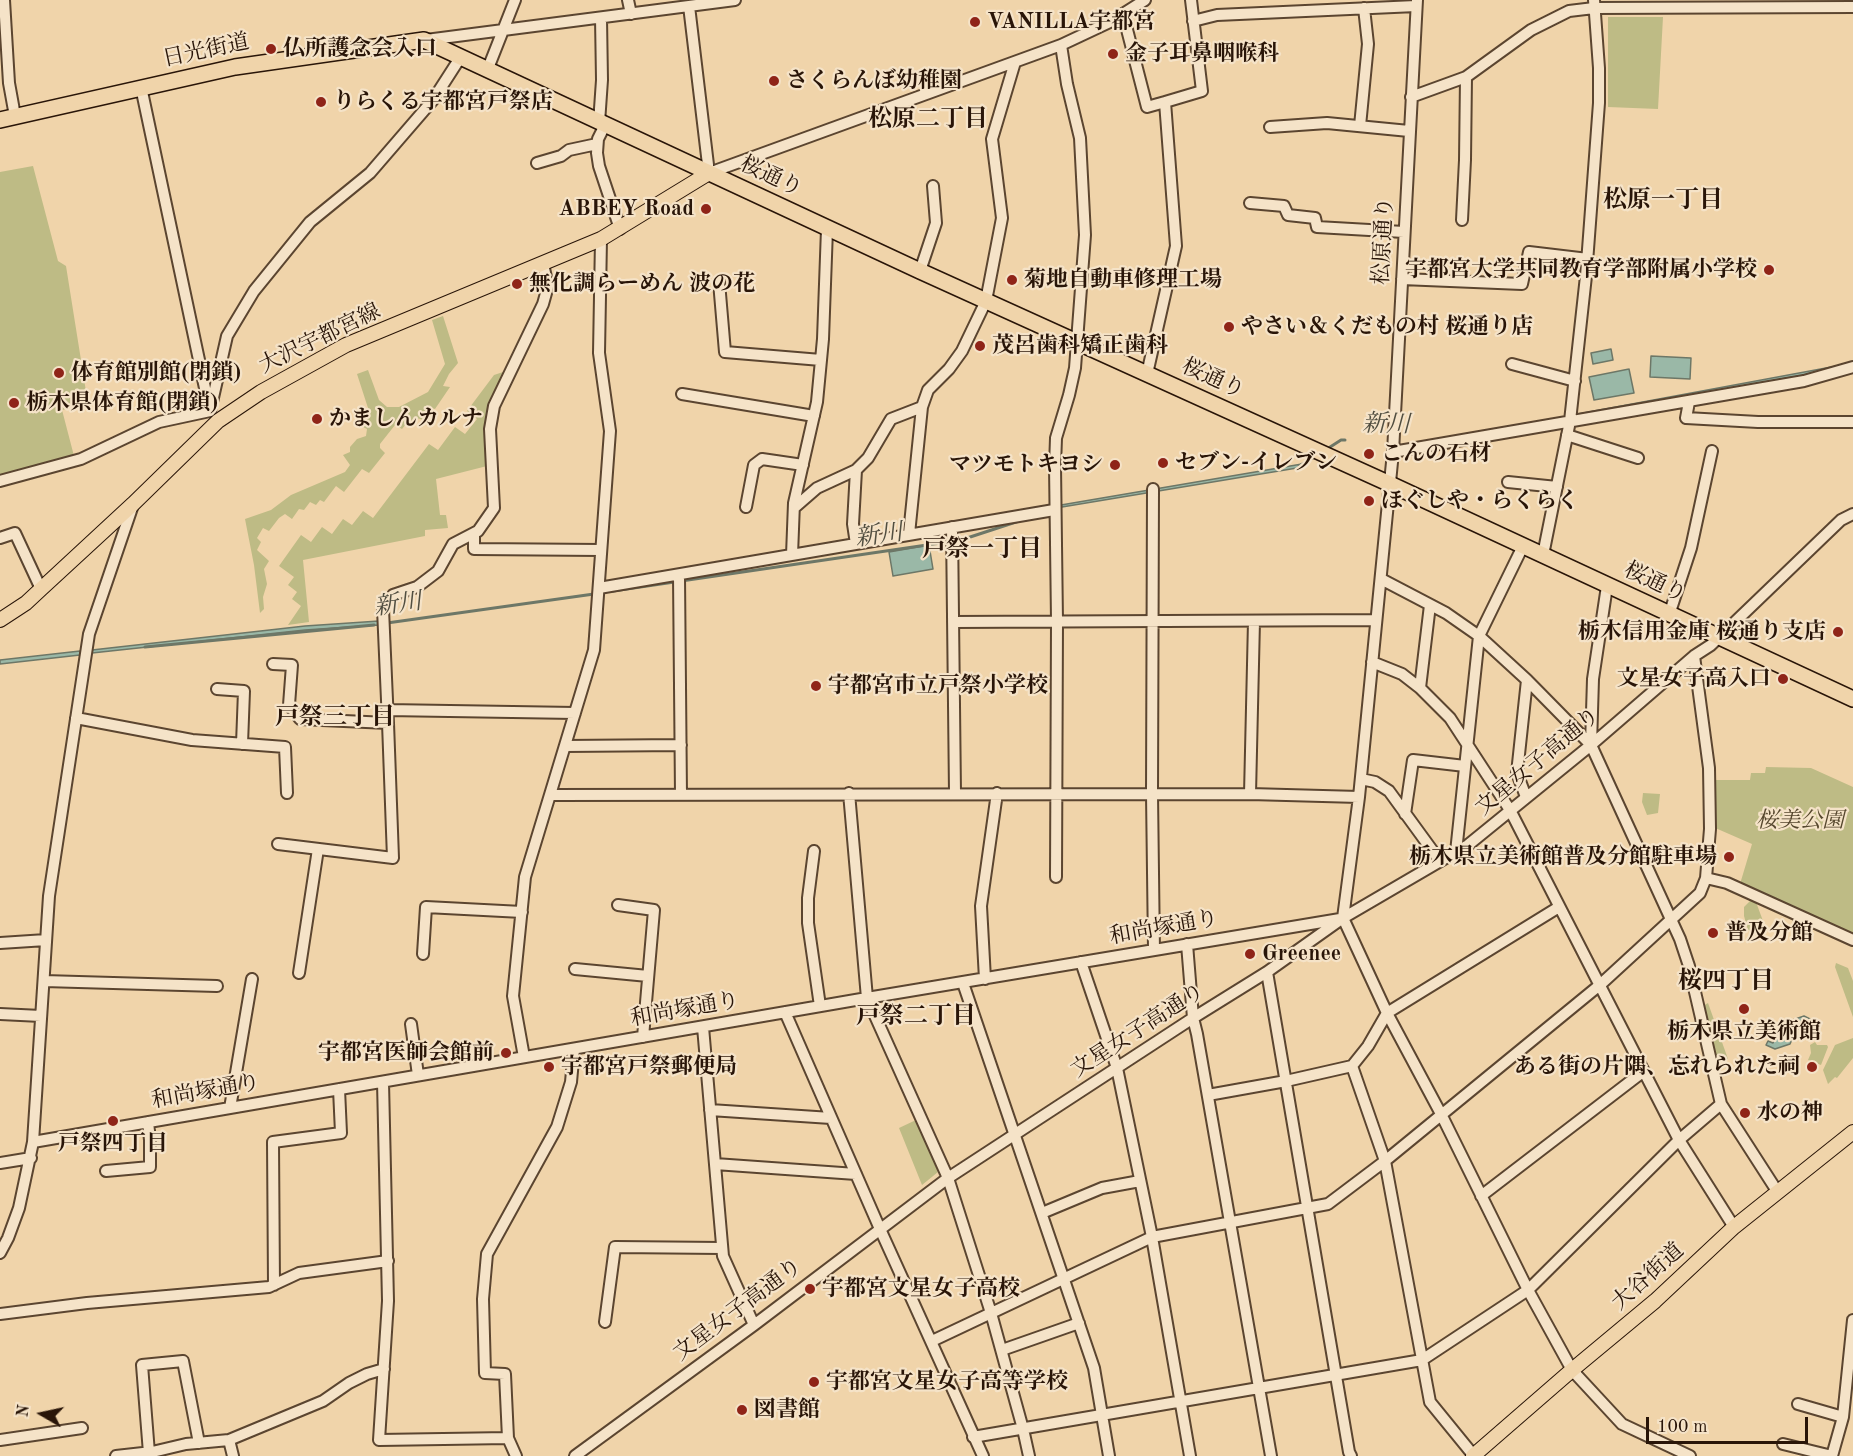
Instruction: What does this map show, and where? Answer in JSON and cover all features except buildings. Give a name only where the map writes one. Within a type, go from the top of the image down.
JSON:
[{"type":"highway","name":"桜通り","points":[[424,40],[827,229],[1390,484],[1853,699]]},
{"type":"highway","name":"日光街道","points":[[0,120],[260,62],[424,40]]},
{"type":"main road","name":"大沢宇都宮線","points":[[0,621],[26,603],[133,504],[214,416],[346,345],[601,239],[709,173]]},
{"type":"main road","name":"大谷街道","points":[[1474,1456],[1655,1301],[1734,1227],[1853,1132]]},
{"type":"street","points":[[4,0],[3,22],[15,116]]},
{"type":"street","points":[[487,71],[515,0]]},
{"type":"street","points":[[628,0],[631,14]]},
{"type":"street","points":[[424,40],[735,0]]},
{"type":"street","points":[[689,6],[709,173],[1061,45],[1123,14],[1145,0]]},
{"type":"street","points":[[1123,14],[1147,107],[1202,91],[1191,0]]},
{"type":"street","points":[[1193,21],[1217,15],[1365,8],[1416,3]]},
{"type":"street","name":"松原通り","points":[[1343,918],[1359,797],[1393,452],[1416,3]]},
{"type":"street","points":[[1411,97],[1466,77],[1532,30],[1569,11],[1594,4],[1808,4],[1853,7]]},
{"type":"street","points":[[1543,555],[1570,421],[1588,259],[1599,104],[1594,4]]},
{"type":"street","points":[[1360,126],[1368,44],[1365,8]]},
{"type":"street","points":[[601,18],[602,124],[597,144],[599,166],[620,229]]},
{"type":"street","points":[[1056,877],[1057,621],[1054,510],[1056,438],[1070,395],[1075,368],[1085,235],[1080,138],[1067,84],[1061,45]]},
{"type":"street","points":[[214,416],[227,336],[254,291],[310,222],[370,174],[433,100],[460,58]]},
{"type":"street","points":[[909,534],[922,407],[928,390],[949,369],[962,351],[986,301],[1002,218],[992,139],[1015,62]]},
{"type":"street","points":[[1462,220],[1466,77]]},
{"type":"street","points":[[141,87],[214,416]]},
{"type":"street","points":[[1148,374],[1176,246],[1165,102]]},
{"type":"street","points":[[1270,127],[1327,123],[1409,131]]},
{"type":"street","points":[[537,163],[561,156],[569,150],[597,144]]},
{"type":"street","points":[[920,271],[936,223],[933,186]]},
{"type":"street","points":[[1250,203],[1284,206],[1288,215],[1315,218],[1317,228],[1404,232]]},
{"type":"street","points":[[792,555],[794,507],[814,416],[821,360],[827,229]]},
{"type":"street","points":[[524,1057],[513,996],[525,877],[594,650],[610,431],[599,353],[601,239]]},
{"type":"street","points":[[1402,279],[1522,284],[1529,252],[1588,259]]},
{"type":"street","points":[[278,844],[393,858],[383,609],[393,595],[417,586],[438,571],[453,544],[478,531],[494,508],[490,429],[494,406],[543,304],[548,286],[543,264]]},
{"type":"street","points":[[719,282],[725,352],[821,360]]},
{"type":"street","points":[[1512,364],[1575,381]]},
{"type":"street","points":[[1393,452],[1804,381],[1853,367]]},
{"type":"street","points":[[682,394],[814,416]]},
{"type":"street","points":[[1689,402],[1686,418],[1758,422],[1853,422]]},
{"type":"street","points":[[794,507],[817,488],[856,470],[868,458],[891,419],[922,407]]},
{"type":"street","points":[[0,481],[81,459],[159,422],[214,416]]},
{"type":"street","points":[[1567,435],[1638,458]]},
{"type":"street","points":[[1669,615],[1691,548],[1712,451]]},
{"type":"street","points":[[746,507],[754,465],[762,459],[803,465]]},
{"type":"street","points":[[856,470],[853,524],[856,544]]},
{"type":"street","points":[[1508,482],[1557,487]]},
{"type":"street","points":[[1153,489],[1154,950]]},
{"type":"street","points":[[0,1253],[19,1208],[31,1158],[50,896],[89,634],[133,504]]},
{"type":"street","points":[[599,588],[1054,510]]},
{"type":"street","name":"文星女子高通り","points":[[574,1456],[754,1325],[948,1178],[1192,1018],[1267,972],[1343,918],[1456,852],[1484,833],[1694,656],[1719,638],[1840,520],[1853,514]]},
{"type":"street","points":[[952,527],[955,793]]},
{"type":"street","points":[[0,538],[15,533],[41,589]]},
{"type":"street","points":[[474,533],[474,549],[601,550]]},
{"type":"street","points":[[1456,852],[1479,636],[1523,546]]},
{"type":"street","points":[[679,576],[681,795]]},
{"type":"street","points":[[1381,579],[1446,613],[1479,636],[1527,680],[1591,745],[1680,939],[1689,966],[1721,1104],[1777,1191]]},
{"type":"street","points":[[1591,745],[1593,679],[1607,586]]},
{"type":"street","points":[[1420,688],[1430,605]]},
{"type":"street","points":[[953,622],[1376,620]]},
{"type":"street","points":[[1250,794],[1254,621]]},
{"type":"street","points":[[932,1341],[1152,1237],[1328,1204],[1385,1161],[1601,984],[1700,893],[1706,878],[1710,828],[1709,768],[1694,656]]},
{"type":"street","points":[[1372,662],[1402,674],[1420,688],[1450,718],[1468,744],[1510,810],[1679,1140],[1734,1227]]},
{"type":"street","points":[[273,664],[292,665],[289,705],[300,719],[388,723]]},
{"type":"street","points":[[1526,797],[1516,773],[1527,680]]},
{"type":"street","points":[[217,689],[244,691],[242,744]]},
{"type":"street","points":[[387,710],[575,713]]},
{"type":"street","points":[[76,718],[192,740],[285,747],[287,793]]},
{"type":"street","points":[[565,746],[681,745]]},
{"type":"street","points":[[1405,813],[1413,760],[1465,766]]},
{"type":"street","points":[[1360,779],[1375,782],[1389,791],[1440,861]]},
{"type":"street","points":[[849,793],[867,998],[948,1178],[1002,1350],[1029,1456]]},
{"type":"street","points":[[550,795],[997,793],[1359,797]]},
{"type":"street","points":[[985,979],[981,906],[997,793]]},
{"type":"street","points":[[299,973],[318,849]]},
{"type":"street","points":[[814,851],[808,898],[808,923],[820,1006]]},
{"type":"street","points":[[1706,878],[1726,883],[1853,940]]},
{"type":"street","points":[[618,905],[654,910],[643,1037]]},
{"type":"street","points":[[423,954],[426,907],[522,912]]},
{"type":"street","points":[[1208,1095],[1286,1082],[1352,1066],[1368,1046],[1388,1013],[1559,907]]},
{"type":"street","points":[[1343,918],[1388,1013],[1528,1290],[1572,1370],[1622,1424],[1690,1456]]},
{"type":"street","name":"和尚塚通り","points":[[33,1142],[1343,918]]},
{"type":"street","points":[[0,943],[46,940]]},
{"type":"street","points":[[1187,944],[1192,1018],[1197,1034],[1272,1456]]},
{"type":"street","points":[[1081,962],[1117,1068],[1152,1237],[1190,1456]]},
{"type":"street","points":[[575,969],[648,976]]},
{"type":"street","points":[[1267,972],[1351,1456]]},
{"type":"street","points":[[230,1108],[252,979]]},
{"type":"street","points":[[44,981],[218,987]]},
{"type":"street","points":[[963,982],[1094,1368],[1109,1456]]},
{"type":"street","points":[[786,1012],[880,1229],[983,1456]]},
{"type":"street","points":[[0,1014],[41,1016]]},
{"type":"street","points":[[411,1024],[418,1075]]},
{"type":"street","points":[[703,1027],[723,1256],[754,1325]]},
{"type":"street","points":[[516,1456],[508,1438],[505,1374],[484,1373],[483,1299],[487,1254],[556,1127],[572,1082],[574,1049]]},
{"type":"street","points":[[1352,1066],[1385,1161],[1430,1402],[1474,1456]]},
{"type":"street","points":[[1481,1196],[1644,1071]]},
{"type":"street","points":[[383,1082],[388,1301],[379,1440],[508,1438]]},
{"type":"street","points":[[274,1285],[273,1142],[341,1133],[339,1089]]},
{"type":"street","points":[[973,1437],[1422,1360],[1528,1290],[1679,1140],[1721,1104]]},
{"type":"street","points":[[710,1110],[831,1118]]},
{"type":"street","points":[[106,1171],[150,1167],[148,1122]]},
{"type":"street","points":[[0,1163],[31,1158]]},
{"type":"street","points":[[715,1164],[856,1174]]},
{"type":"street","points":[[1042,1213],[1102,1188],[1140,1181]]},
{"type":"street","points":[[605,1322],[615,1247],[722,1248]]},
{"type":"street","points":[[0,1314],[57,1306],[269,1287],[299,1273],[387,1260]]},
{"type":"street","points":[[1783,1444],[1832,1456],[1850,1387],[1853,1320]]},
{"type":"street","points":[[1002,1350],[1079,1323]]},
{"type":"street","points":[[149,1452],[142,1365],[183,1361],[199,1443]]},
{"type":"street","points":[[116,1456],[229,1440],[323,1401],[349,1383],[384,1369]]},
{"type":"street","points":[[1798,1404],[1843,1417]]},
{"type":"street","points":[[0,1440],[82,1428]]},
{"type":"street","points":[[229,1440],[233,1456]]},
{"type":"green space","points":[[1608,17],[1663,17],[1658,109],[1608,107]]},
{"type":"green space","points":[[33,166],[58,261],[66,266],[88,404],[62,410],[74,456],[0,476],[0,172]]},
{"type":"green space","points":[[443,316],[458,363],[443,386],[450,387],[435,409],[432,408],[423,420],[417,418],[411,426],[406,424],[402,429],[395,425],[380,444],[380,448],[385,453],[369,473],[362,469],[344,492],[336,486],[324,502],[320,500],[316,505],[310,502],[304,510],[299,509],[292,519],[285,514],[269,531],[263,528],[257,538],[261,542],[257,550],[269,561],[264,569],[267,584],[263,597],[264,609],[260,613],[245,519],[271,510],[291,495],[345,472],[350,465],[343,455],[350,452],[350,447],[357,439],[366,436],[367,429],[363,427],[362,418],[368,408],[357,374],[368,370],[379,400],[387,407],[399,407],[428,392],[445,364],[432,320]]},
{"type":"green space","points":[[506,371],[487,466],[436,479],[440,515],[446,515],[448,528],[425,530],[425,536],[303,560],[309,622],[288,625],[301,606],[292,599],[297,592],[288,585],[294,577],[279,566],[301,535],[311,542],[322,527],[332,534],[343,519],[352,525],[363,511],[373,518],[429,444],[438,450],[455,427],[465,434],[477,419],[467,411],[494,375]]},
{"type":"green space","name":"桜美公園","points":[[1766,767],[1811,768],[1853,787],[1853,936],[1740,884],[1752,844],[1713,827],[1714,780],[1750,780],[1751,773],[1765,773]]},
{"type":"green space","points":[[1643,793],[1660,794],[1658,813],[1647,815],[1642,802]]},
{"type":"green space","points":[[1752,899],[1756,902],[1763,921],[1758,932],[1748,930],[1744,916],[1744,907]]},
{"type":"green space","points":[[1836,963],[1848,968],[1853,981],[1853,1017],[1835,967]]},
{"type":"green space","points":[[1708,1003],[1728,1059],[1717,1063],[1703,1006]]},
{"type":"green space","points":[[1853,1038],[1853,1058],[1837,1078],[1835,1077],[1828,1084],[1823,1070],[1835,1045]]},
{"type":"green space","points":[[1815,1042],[1817,1045],[1828,1047],[1821,1065],[1808,1060],[1811,1053],[1810,1045]]},
{"type":"green space","points":[[916,1120],[938,1172],[922,1185],[899,1128]]},
{"type":"shaded area","points":[[1611,349],[1613,360],[1593,364],[1591,353]]},
{"type":"shaded area","points":[[1651,356],[1691,358],[1690,379],[1650,377]]},
{"type":"shaded area","points":[[1853,363],[1853,366],[1578,417],[1578,414]]},
{"type":"shaded area","points":[[1629,369],[1634,393],[1594,400],[1589,377]]},
{"type":"shaded area","points":[[1302,464],[1303,467],[1062,507],[1061,505]]},
{"type":"shaded area","points":[[929,545],[933,569],[893,576],[889,552]]},
{"type":"shaded area","points":[[379,621],[379,625],[305,630],[92,653],[92,650],[305,626]]},
{"type":"shaded area","points":[[80,651],[80,655],[0,664],[0,660]]},
{"type":"shaded area","points":[[1804,1016],[1810,1019],[1816,1037],[1797,1028],[1790,1044],[1775,1049],[1766,1045],[1768,1041],[1773,1043],[1781,1024]]},
{"type":"waterway","name":"新川","points":[[1327,449],[1345,440]]},
{"type":"waterway","name":"新川","points":[[1299,466],[1316,456]]},
{"type":"waterway","name":"新川","points":[[613,591],[961,540],[1019,521]]},
{"type":"waterway","name":"新川","points":[[387,623],[594,594]]},
{"type":"waterway","name":"新川","points":[[145,647],[374,625]]},
{"type":"place","name":"VANILLA宇都宮","points":[[975,22]]},
{"type":"place","name":"仏所護念会入口","points":[[271,49]]},
{"type":"place","name":"金子耳鼻咽喉科","points":[[1113,54]]},
{"type":"place","name":"さくらんぼ幼稚園","points":[[774,81]]},
{"type":"place","name":"りらくる宇都宮戸祭店","points":[[321,102]]},
{"type":"place","name":"ABBEY Road","points":[[706,209]]},
{"type":"place","name":"宇都宮大学共同教育学部附属小学校","points":[[1769,270]]},
{"type":"place","name":"菊地自動車修理工場","points":[[1012,280]]},
{"type":"place","name":"無化調らーめん 波の花","points":[[517,284]]},
{"type":"place","name":"やさい＆くだもの村 桜通り店","points":[[1229,327]]},
{"type":"place","name":"茂呂歯科矯正歯科","points":[[980,346]]},
{"type":"place","name":"体育館別館(閉鎖)","points":[[59,373]]},
{"type":"place","name":"栃木県体育館(閉鎖)","points":[[14,403]]},
{"type":"place","name":"かましんカルナ","points":[[317,419]]},
{"type":"place","name":"こんの石材","points":[[1369,454]]},
{"type":"place","name":"セブン-イレブン","points":[[1163,463]]},
{"type":"place","name":"マツモトキヨシ","points":[[1115,465]]},
{"type":"place","name":"ほぐしや・らくらく","points":[[1369,501]]},
{"type":"place","name":"栃木信用金庫 桜通り支店","points":[[1838,632]]},
{"type":"place","name":"文星女子高入口","points":[[1783,679]]},
{"type":"place","name":"宇都宮市立戸祭小学校","points":[[816,686]]},
{"type":"place","name":"栃木県立美術館普及分館駐車場","points":[[1729,857]]},
{"type":"place","name":"普及分館","points":[[1713,933]]},
{"type":"place","name":"Greenee","points":[[1250,954]]},
{"type":"place","name":"栃木県立美術館","points":[[1744,1009]]},
{"type":"place","name":"宇都宮医師会館前","points":[[506,1053]]},
{"type":"place","name":"宇都宮戸祭郵便局","points":[[549,1067]]},
{"type":"place","name":"ある街の片隅、忘れられた祠","points":[[1812,1067]]},
{"type":"place","name":"水の神","points":[[1745,1113]]},
{"type":"place","name":"戸祭四丁目","points":[[113,1121]]},
{"type":"place","name":"宇都宮文星女子高校","points":[[810,1289]]},
{"type":"place","name":"宇都宮文星女子高等学校","points":[[814,1382]]},
{"type":"place","name":"図書館","points":[[742,1410]]},
{"type":"district","name":"松原二丁目","points":[[928,120]]},
{"type":"district","name":"松原一丁目","points":[[1663,201]]},
{"type":"district","name":"戸祭一丁目","points":[[982,550]]},
{"type":"district","name":"戸祭三丁目","points":[[335,718]]},
{"type":"district","name":"桜四丁目","points":[[1726,982]]},
{"type":"district","name":"戸祭二丁目","points":[[916,1017]]}]
